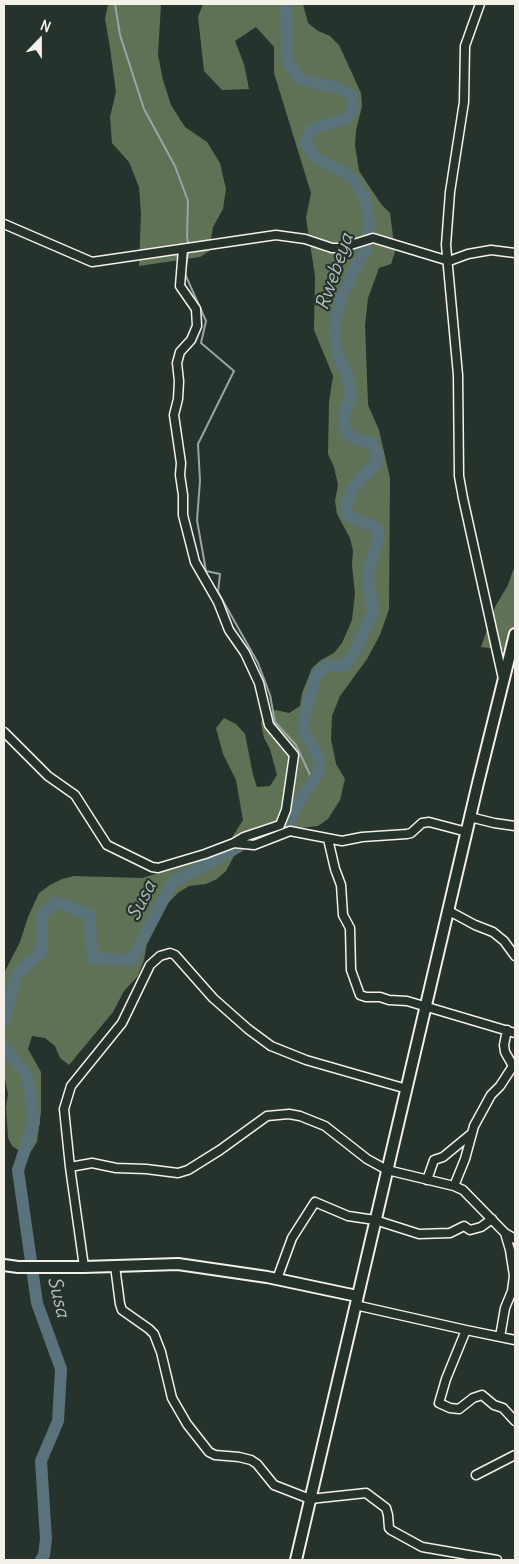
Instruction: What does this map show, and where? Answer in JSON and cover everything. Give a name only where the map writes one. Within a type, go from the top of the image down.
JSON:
[{"type":"main road","points":[[296,1560],[470,817],[515,634]]},
{"type":"main road","points":[[4,1265],[84,1267],[178,1264],[277,1279],[356,1301]]},
{"type":"street","points":[[480,4],[465,46],[464,102],[450,192],[446,237],[458,375],[459,476],[462,498],[503,681]]},
{"type":"street","points":[[4,224],[92,262],[276,236],[305,239],[332,248],[373,238],[449,261],[468,254],[491,250],[515,253]]},
{"type":"street","points":[[4,732],[48,776],[75,795],[107,845],[152,867],[158,868],[205,854],[280,825],[286,810],[294,754],[269,725],[259,683],[245,653],[230,630],[218,602],[195,562],[183,515],[181,463],[174,415],[178,399],[177,363],[180,352],[190,340],[197,326],[196,309],[180,286],[184,248]]},
{"type":"street","points":[[470,817],[515,826]]},
{"type":"street","points":[[234,843],[254,844],[290,831],[342,841],[362,837],[407,834],[411,833],[422,823],[429,822],[467,832]]},
{"type":"street","points":[[328,839],[341,886],[342,915],[350,928],[351,970],[360,995],[408,1001],[515,1033]]},
{"type":"street","points":[[449,911],[493,932],[504,941],[515,956]]},
{"type":"street","points":[[84,1267],[64,1109],[71,1086],[122,1023],[153,961],[160,956],[168,953],[175,955],[214,998],[272,1046],[306,1060],[406,1089]]},
{"type":"street","points":[[454,1186],[465,1159],[471,1134],[491,1095],[514,1066],[505,1052],[504,1045],[507,1030]]},
{"type":"street","points":[[70,1167],[92,1163],[116,1168],[178,1173],[188,1170],[220,1150],[268,1116],[288,1114],[307,1117],[325,1126],[368,1159],[387,1170],[454,1186],[468,1194],[505,1234],[515,1239]]},
{"type":"street","points":[[427,1180],[434,1160],[443,1157],[471,1134]]},
{"type":"street","points":[[277,1279],[292,1238],[315,1202],[348,1216],[375,1220],[419,1234],[450,1233],[464,1226],[470,1230],[481,1227],[492,1219]]},
{"type":"street","points":[[500,1337],[505,1308],[512,1291],[514,1276],[510,1250],[505,1234]]},
{"type":"street","points":[[115,1266],[122,1310],[154,1334],[161,1352],[172,1398],[187,1424],[209,1452],[214,1455],[251,1460],[257,1464],[274,1485],[310,1499],[366,1494],[386,1508],[389,1528],[391,1530],[422,1547],[460,1552],[497,1560]]},
{"type":"street","points":[[356,1301],[466,1330],[515,1340]]},
{"type":"street","points":[[466,1330],[439,1403],[450,1408],[459,1409],[473,1398],[482,1395],[494,1405],[503,1408],[515,1421]]},
{"type":"street","points":[[476,1474],[515,1455]]},
{"type":"green space","points":[[108,4],[161,4],[158,55],[171,105],[185,127],[207,142],[220,163],[226,189],[223,209],[213,227],[209,251],[200,257],[139,266],[141,214],[139,187],[129,162],[112,143],[110,117],[116,92],[105,19]]},
{"type":"green space","points":[[203,4],[303,4],[308,23],[318,31],[330,36],[339,45],[361,93],[362,106],[355,145],[359,171],[381,204],[390,213],[395,252],[391,264],[379,268],[368,298],[365,325],[368,405],[379,430],[390,478],[389,609],[380,635],[367,659],[340,696],[332,716],[331,739],[336,764],[345,779],[340,800],[328,819],[318,826],[300,828],[238,852],[226,871],[217,879],[206,884],[189,886],[179,892],[163,908],[158,918],[147,943],[144,960],[138,976],[124,991],[113,1012],[69,1065],[60,1058],[55,1046],[45,1038],[32,1036],[28,1049],[41,1072],[41,1112],[37,1142],[28,1156],[12,1146],[8,1138],[6,1107],[8,1094],[4,1075],[4,973],[20,942],[28,917],[39,893],[62,879],[74,876],[142,878],[178,867],[231,839],[243,820],[236,780],[223,754],[216,728],[224,718],[236,724],[245,734],[257,787],[270,786],[277,775],[270,749],[264,738],[261,723],[263,716],[276,710],[289,713],[300,706],[302,693],[312,668],[321,660],[334,653],[342,643],[352,620],[355,593],[352,565],[353,551],[350,538],[337,514],[335,501],[338,485],[334,467],[328,454],[329,402],[333,376],[314,330],[315,276],[306,218],[311,193],[274,73],[274,47],[256,27],[235,41],[244,64],[249,89],[222,90],[204,71],[198,17]]},
{"type":"green space","points":[[515,565],[515,656],[504,650],[481,647],[495,607],[508,585]]},
{"type":"waterway","points":[[115,4],[120,35],[144,109],[175,166],[188,201],[187,237],[189,247]]},
{"type":"waterway","name":"Rwebeya","points":[[4,1021],[17,974],[42,952],[42,916],[54,902],[89,914],[93,958],[132,960],[172,883],[238,847],[243,841],[266,838],[285,828],[302,797],[319,772],[319,759],[304,731],[305,714],[316,675],[327,665],[345,666],[355,651],[373,612],[369,569],[379,535],[377,528],[348,516],[346,506],[351,492],[359,480],[375,465],[378,456],[372,443],[357,440],[345,431],[344,414],[351,397],[347,374],[337,354],[335,331],[337,312],[343,294],[364,253],[370,222],[364,196],[352,178],[322,162],[312,153],[305,142],[312,129],[347,118],[354,107],[351,95],[339,88],[302,80],[291,67],[287,58],[286,4]]},
{"type":"waterway","points":[[188,251],[185,274],[206,321],[201,343],[234,371],[198,444],[200,481],[197,520],[206,571],[220,574],[218,592],[258,663],[270,695],[275,722],[296,745],[313,781]]},
{"type":"waterway","name":"Susa","points":[[4,1004],[7,1009]]},
{"type":"waterway","name":"Susa","points":[[4,1047],[27,1075],[34,1122],[18,1170],[37,1303],[61,1369],[58,1421],[41,1461],[46,1539],[44,1555],[41,1560]]}]
